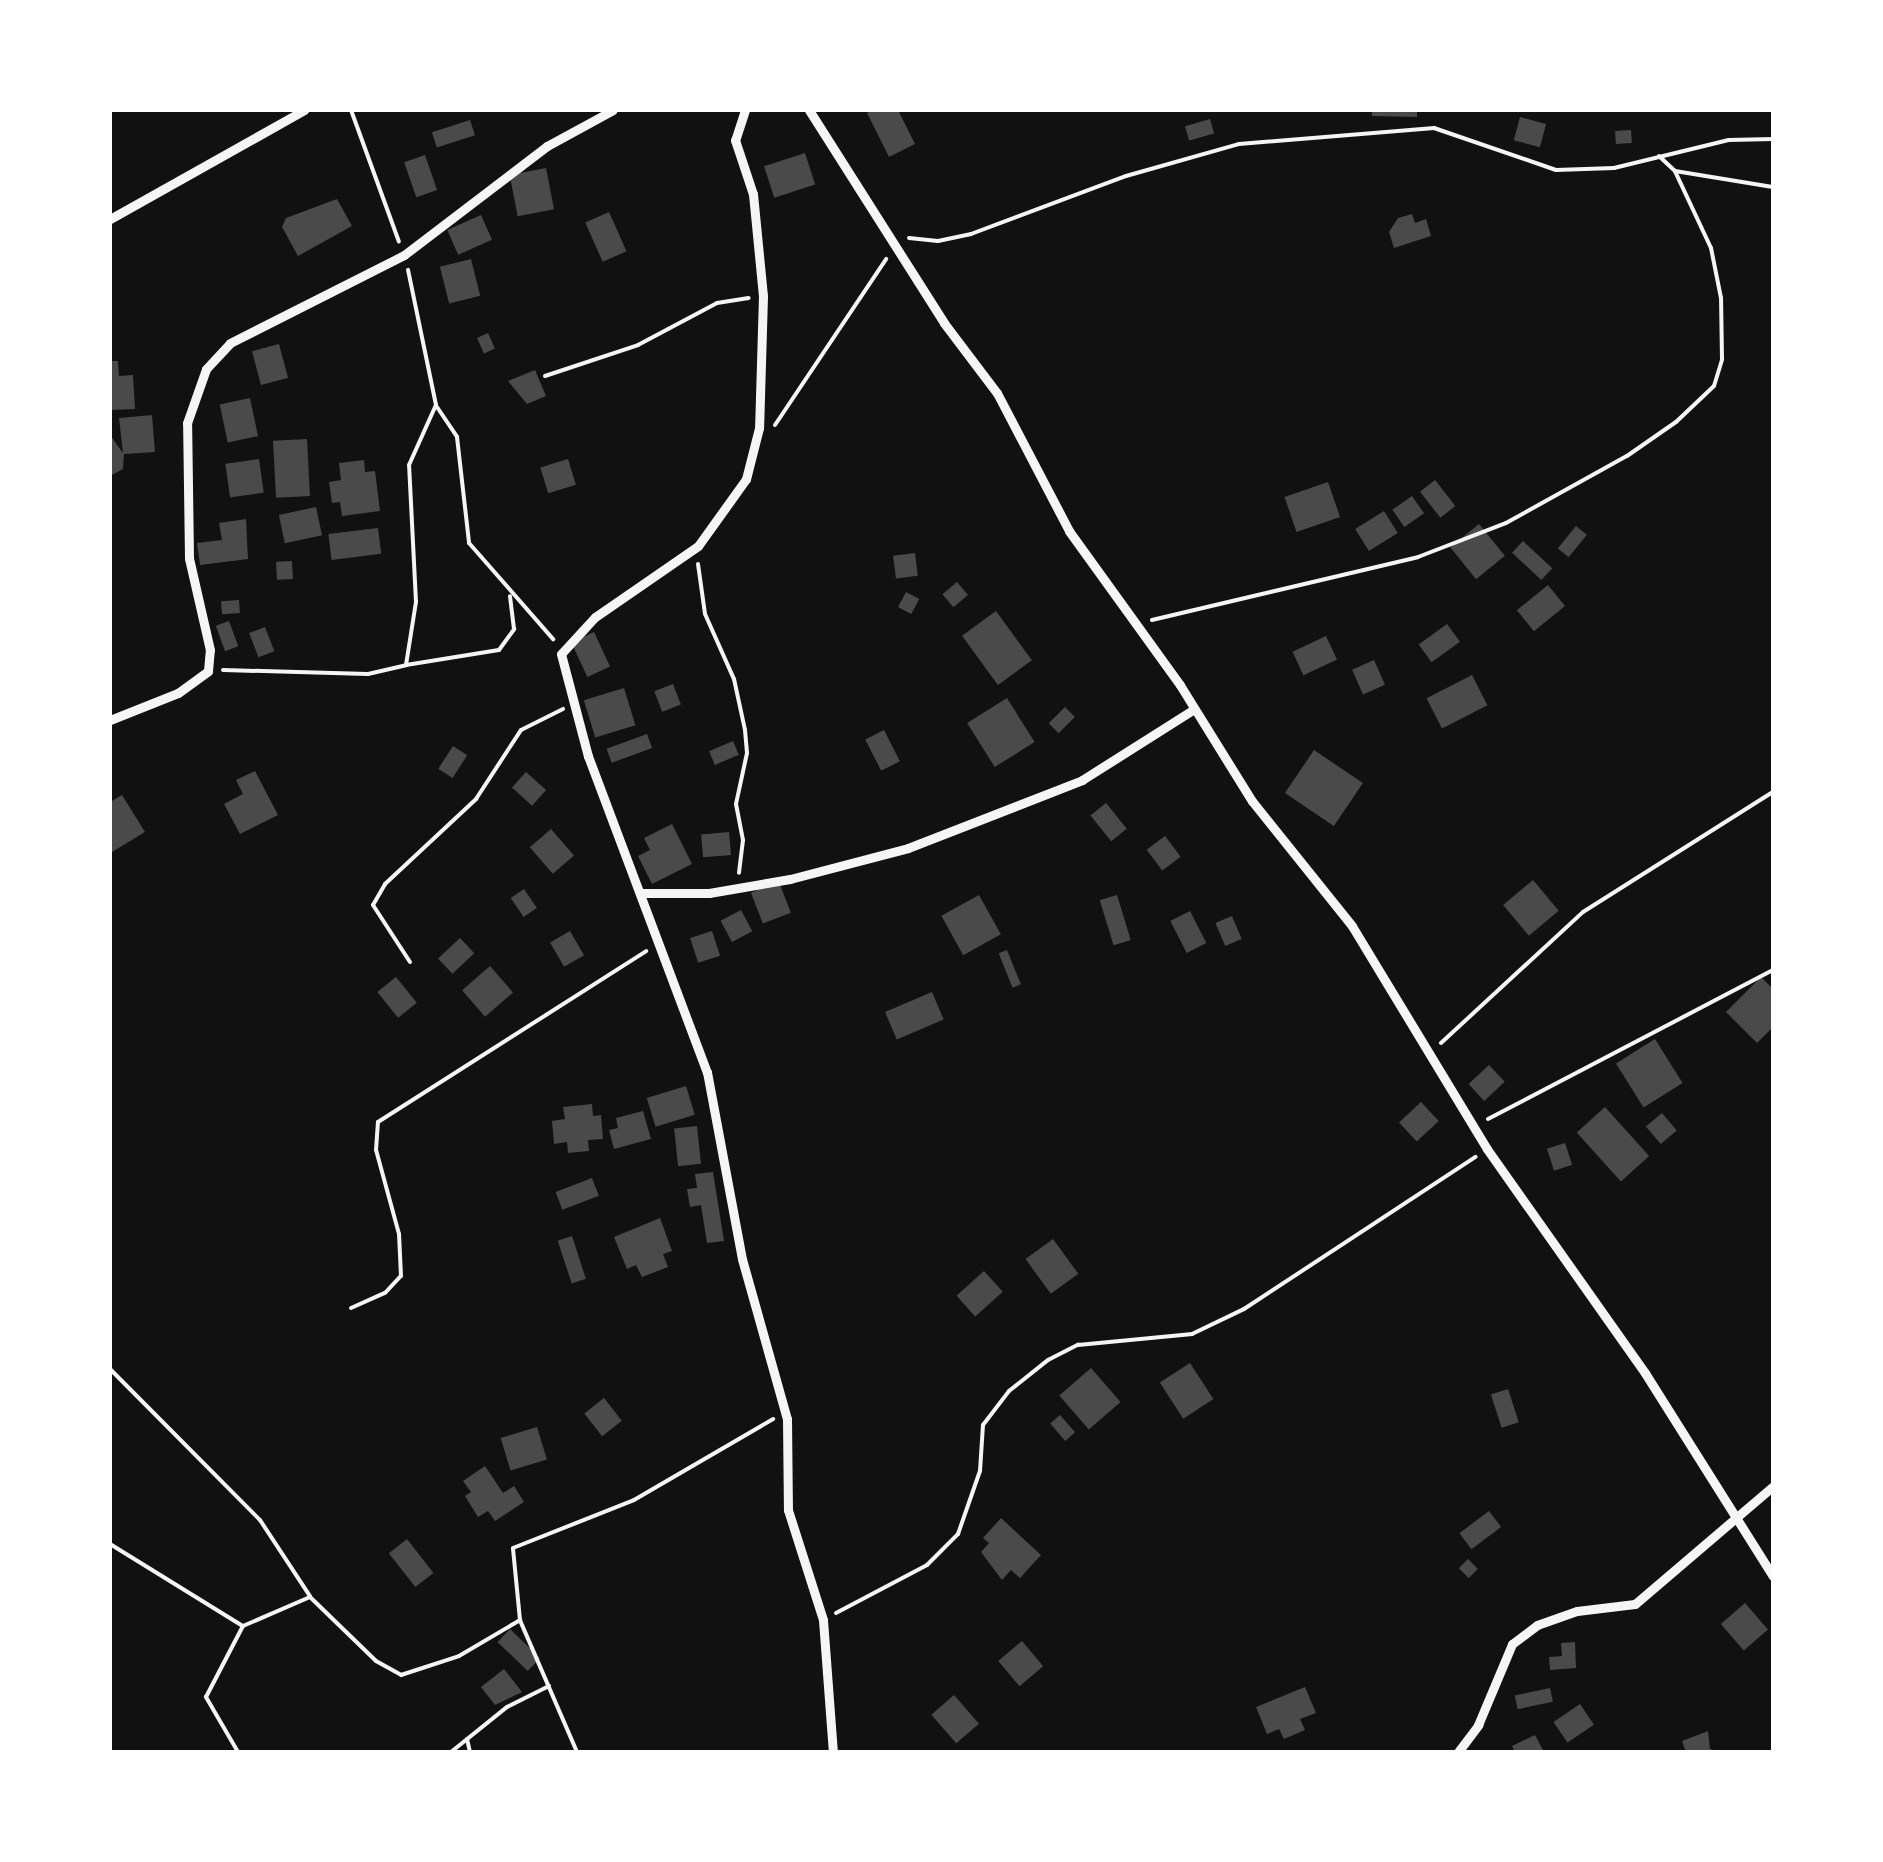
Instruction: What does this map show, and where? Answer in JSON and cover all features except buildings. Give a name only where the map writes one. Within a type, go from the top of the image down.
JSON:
[{"type":"street","points":[[110,219],[304,110]]},
{"type":"street","points":[[110,720],[178,692],[208,671],[190,558],[187,423],[196,388],[230,343],[404,255],[547,146],[613,110]]},
{"type":"street","points":[[745,110],[735,140],[753,194],[763,296],[754,451],[746,479],[698,546],[595,617],[563,650],[572,706],[707,1072],[726,1187],[782,1414],[788,1510],[823,1620],[833,1752]]},
{"type":"street","points":[[809,110],[895,247],[996,393],[1046,496],[1132,625],[1180,685],[1191,711],[1280,839],[1342,912],[1488,1149],[1645,1373],[1732,1518],[1773,1576]]},
{"type":"street","points":[[643,893],[738,888],[856,865],[1082,780],[1191,711]]},
{"type":"street","points":[[1458,1752],[1478,1726],[1512,1644],[1537,1625],[1578,1611],[1635,1604],[1688,1564],[1732,1518],[1773,1486]]},
{"type":"path","points":[[352,110],[404,255],[436,405],[458,436],[469,542],[563,650]]},
{"type":"path","points":[[885,231],[938,242],[972,234],[1126,176],[1239,144],[1359,130],[1434,128],[1556,170],[1614,168],[1728,140],[1773,139]]},
{"type":"path","points":[[1132,625],[1418,557],[1506,523],[1627,456],[1676,422],[1714,386],[1722,359],[1717,270],[1675,171],[1659,156]]},
{"type":"path","points":[[1675,171],[1773,187]]},
{"type":"path","points":[[754,451],[895,247]]},
{"type":"path","points":[[545,376],[638,345],[717,304],[763,296]]},
{"type":"path","points":[[406,665],[416,602],[409,466],[436,405]]},
{"type":"path","points":[[698,546],[705,614],[734,679],[747,753],[736,804],[742,840],[738,888]]},
{"type":"path","points":[[208,671],[368,674],[500,650],[514,629],[509,592]]},
{"type":"path","points":[[410,962],[373,905],[384,884],[476,799],[521,730],[572,706]]},
{"type":"path","points":[[1430,1052],[1488,1006],[1583,912],[1773,792]]},
{"type":"path","points":[[351,1308],[385,1293],[401,1276],[400,1234],[376,1150],[378,1122],[611,969],[660,944]]},
{"type":"path","points":[[1474,1126],[1773,970]]},
{"type":"path","points":[[823,1620],[927,1565],[958,1534],[980,1471],[983,1425],[1009,1392],[1048,1360],[1078,1345],[1192,1334],[1244,1309],[1488,1149]]},
{"type":"path","points":[[110,1368],[260,1520],[310,1597],[376,1660],[401,1675],[459,1656],[520,1620]]},
{"type":"path","points":[[577,1752],[520,1620],[511,1556],[520,1541],[634,1500],[782,1414]]},
{"type":"path","points":[[110,1544],[243,1626]]},
{"type":"path","points":[[238,1752],[206,1697],[243,1626],[310,1597]]},
{"type":"path","points":[[450,1752],[507,1707],[550,1686]]},
{"type":"path","points":[[467,1739],[470,1752]]}]
